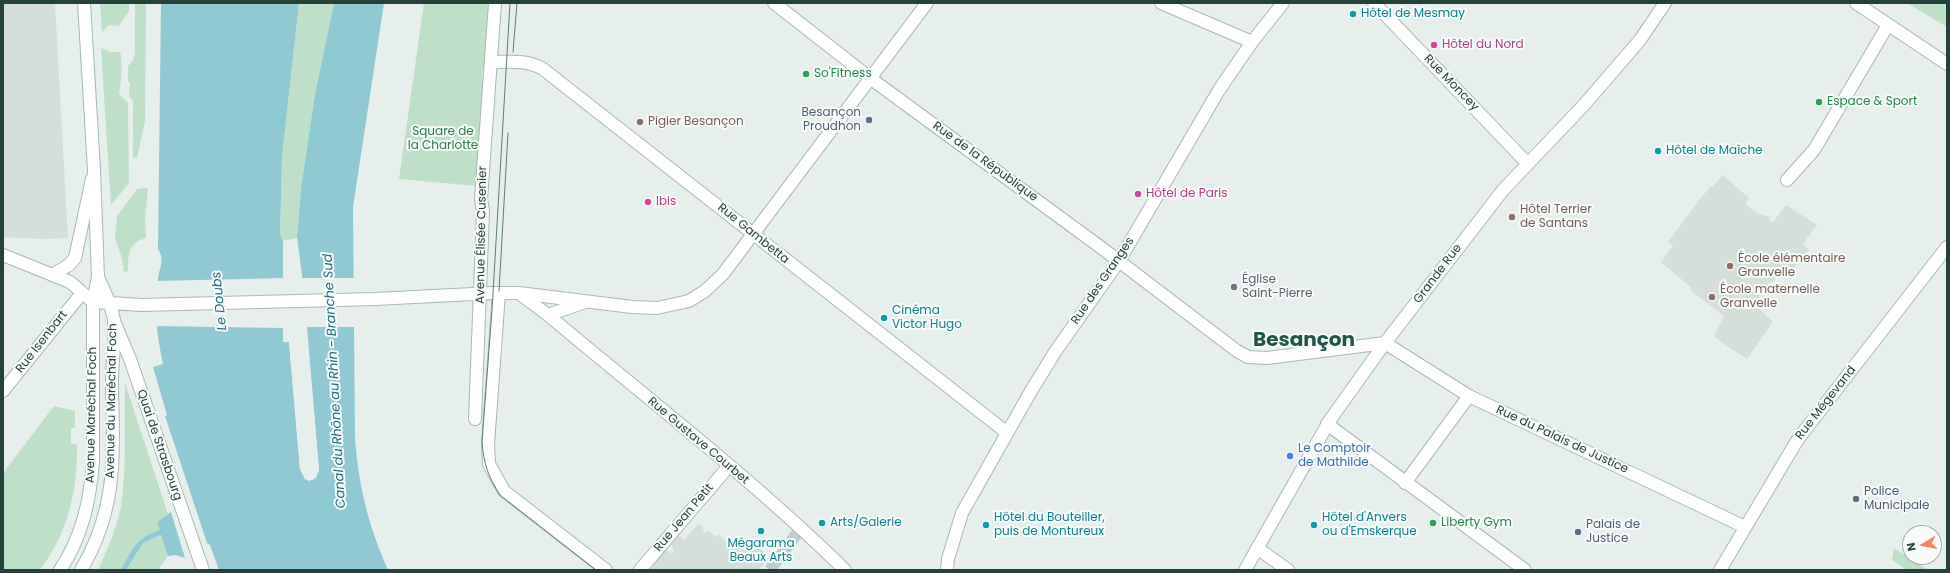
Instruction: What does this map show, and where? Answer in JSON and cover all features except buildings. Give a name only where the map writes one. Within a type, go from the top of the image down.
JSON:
[{"type":"street","points":[[84,3],[94,170],[98,277]]},
{"type":"street","name":"Avenue Élisée Cusenier","points":[[475,418],[483,211],[481,199],[495,3]]},
{"type":"street","name":"Rue de la République","points":[[774,3],[870,78],[1119,261],[1237,351],[1248,357],[1267,358],[1385,343]]},
{"type":"street","points":[[3,256],[70,282],[93,302],[144,305],[375,299],[499,293],[519,293],[632,307],[657,308],[689,301],[705,291],[723,274],[754,235],[927,3]]},
{"type":"street","points":[[1161,3],[1252,42]]},
{"type":"street","name":"Rue des Granges","points":[[947,570],[948,559],[962,513],[1006,432],[1055,352],[1119,261],[1215,97],[1252,42],[1283,3]]},
{"type":"street","name":"Rue Moncey","points":[[1374,3],[1527,163]]},
{"type":"street","name":"Grande Rue","points":[[1245,570],[1327,424],[1385,343],[1503,190],[1527,163],[1588,101],[1640,40],[1665,3]]},
{"type":"street","points":[[1856,3],[1947,64]]},
{"type":"street","points":[[1787,180],[1814,150],[1888,25]]},
{"type":"street","name":"Rue Gambetta","points":[[491,62],[522,61],[535,64],[543,69],[832,298],[1006,432]]},
{"type":"street","points":[[52,275],[69,265],[75,258],[94,170]]},
{"type":"street","name":"Rue Mégevand","points":[[1720,570],[1798,439],[1947,247]]},
{"type":"street","name":"Avenue Maréchal Foch","points":[[60,570],[81,529],[91,486],[93,302],[98,277]]},
{"type":"street","name":"Avenue du Maréchal Foch","points":[[81,570],[101,526],[107,506],[114,458],[112,381],[114,320],[110,303],[98,277]]},
{"type":"street","name":"Rue Isenbart","points":[[3,391],[82,293]]},
{"type":"street","points":[[499,293],[488,444],[489,464],[504,491],[606,570]]},
{"type":"street","name":"Rue Gustave Courbet","points":[[519,293],[548,315],[729,466],[801,528],[845,570]]},
{"type":"street","points":[[548,315],[588,301]]},
{"type":"street","name":"Quai de Strasbourg","points":[[114,320],[130,360],[203,570]]},
{"type":"street","name":"Rue du Palais de Justice","points":[[1385,343],[1469,396],[1745,527]]},
{"type":"street","points":[[1406,483],[1469,396]]},
{"type":"street","points":[[1327,424],[1525,570]]},
{"type":"street","name":"Rue Jean Petit","points":[[640,570],[729,466]]},
{"type":"street","points":[[1257,548],[1288,570]]},
{"type":"shaded area","points":[[3,3],[55,3],[68,238],[43,239],[3,237]]},
{"type":"shaded area","name":"École élémentaire Granvelle","points":[[1723,175],[1749,198],[1745,204],[1758,214],[1770,217],[1769,221],[1773,222],[1786,205],[1817,225],[1803,244],[1809,250],[1785,279],[1779,275],[1772,282],[1770,281],[1754,304],[1773,322],[1747,359],[1714,337],[1724,316],[1690,290],[1692,288],[1661,262],[1673,246],[1668,242],[1710,187],[1712,187]]},
{"type":"shaded area","points":[[699,523],[704,528],[702,530],[706,533],[708,531],[716,537],[718,534],[729,544],[735,538],[747,548],[752,542],[763,551],[766,560],[759,570],[648,570],[666,549],[672,554],[674,551],[671,544],[678,535],[684,540]]},
{"type":"green space","points":[[100,3],[129,3],[129,11],[119,26],[109,25],[102,32]]},
{"type":"green space","points":[[135,3],[146,3],[145,121],[137,158],[133,158],[133,101],[129,96],[130,83],[128,81],[128,66],[133,60],[135,53]]},
{"type":"green space","points":[[299,3],[334,3],[315,94],[301,188],[297,238],[283,241],[280,235],[282,157]]},
{"type":"green space","name":"Square de la Charlotte","points":[[424,3],[489,3],[485,67],[483,67],[482,77],[484,77],[477,186],[399,179]]},
{"type":"green space","points":[[1907,3],[1947,3],[1947,27]]},
{"type":"green space","points":[[101,48],[110,52],[120,52],[122,66],[119,94],[128,103],[129,183],[111,205]]},
{"type":"green space","points":[[137,189],[148,189],[145,217],[146,238],[140,240],[132,246],[128,259],[128,271],[124,272],[121,255],[115,239],[117,216]]},
{"type":"green space","points":[[125,383],[168,514],[157,522],[160,530],[145,536],[140,540],[128,556],[121,570],[98,570],[114,531],[121,506],[125,460]]},
{"type":"green space","points":[[54,406],[75,411],[75,428],[71,428],[71,444],[77,444],[77,461],[76,477],[69,510],[58,541],[40,570],[3,570],[3,473]]},
{"type":"green space","points":[[162,535],[168,556],[160,567],[161,570],[126,570],[143,543]]},
{"type":"green space","points":[[1894,548],[1902,553],[1902,565],[1920,565],[1928,570],[1907,570],[1892,560]]},
{"type":"water","points":[[161,3],[299,3],[282,157],[280,234],[283,241],[283,342],[289,342],[300,469],[305,479],[313,480],[319,470],[302,276],[297,238],[301,188],[315,94],[334,3],[384,3],[353,207],[355,438],[359,473],[366,506],[375,537],[388,570],[219,570],[210,545],[207,543],[165,416],[167,415],[153,367],[163,364],[157,332],[156,311],[158,278],[162,260],[158,249]]},
{"type":"water","points":[[171,512],[185,558],[176,555],[168,556],[161,535],[143,543],[126,570],[121,570],[128,556],[140,540],[145,536],[160,530],[157,522]]},
{"type":"pier","points":[[295,238],[297,238],[302,278],[355,278],[356,327],[307,327],[319,470],[316,478],[309,481],[305,479],[300,469],[289,342],[283,342],[283,328],[154,326],[156,281],[284,278],[283,241],[285,240],[285,340],[291,341],[302,468],[306,477],[312,478],[317,470],[300,276]]},
{"type":"tunnel","points":[[770,570],[801,528]]},
{"type":"tram line","points":[[510,3],[492,310],[482,442],[485,464],[492,482],[500,495],[596,570]]},
{"type":"tram line","points":[[513,52],[517,3]]},
{"type":"tram line","points":[[499,291],[508,133]]},
{"type":"place","name":"Hôtel de Mesmay","points":[[1353,14]]},
{"type":"place","name":"Hôtel du Nord","points":[[1434,45]]},
{"type":"place","name":"So'Fitness","points":[[806,74]]},
{"type":"place","name":"Espace & Sport","points":[[1819,102]]},
{"type":"place","name":"Besançon Proudhon","points":[[869,120]]},
{"type":"place","name":"Pigier Besançon","points":[[640,122]]},
{"type":"place","name":"Hôtel de Maîche","points":[[1658,151]]},
{"type":"place","name":"Hôtel de Paris","points":[[1138,194]]},
{"type":"place","name":"Ibis","points":[[648,202]]},
{"type":"place","name":"Hôtel Terrier de Santans","points":[[1512,217]]},
{"type":"place","name":"École élémentaire Granvelle","points":[[1730,266]]},
{"type":"place","name":"Église Saint-Pierre","points":[[1234,287]]},
{"type":"place","name":"École maternelle Granvelle","points":[[1712,297]]},
{"type":"place","name":"Cinéma Victor Hugo","points":[[884,318]]},
{"type":"place","name":"Le Comptoir de Mathilde","points":[[1290,456]]},
{"type":"place","name":"Police Municipale","points":[[1856,499]]},
{"type":"place","name":"Arts/Galerie","points":[[822,523]]},
{"type":"place","name":"Liberty Gym","points":[[1433,523]]},
{"type":"place","name":"Hôtel du Bouteiller, puis de Montureux","points":[[986,525]]},
{"type":"place","name":"Hôtel d'Anvers ou d'Emskerque","points":[[1314,525]]},
{"type":"place","name":"Mégarama Beaux Arts","points":[[761,531]]},
{"type":"place","name":"Palais de Justice","points":[[1578,532]]},
{"type":"district","name":"Besançon","points":[[1304,341]]},
{"type":"water label","name":"Le Doubs","points":[[220,301]]},
{"type":"water label","name":"Canal du Rhône au Rhin - Branche Sud","points":[[335,381]]}]
